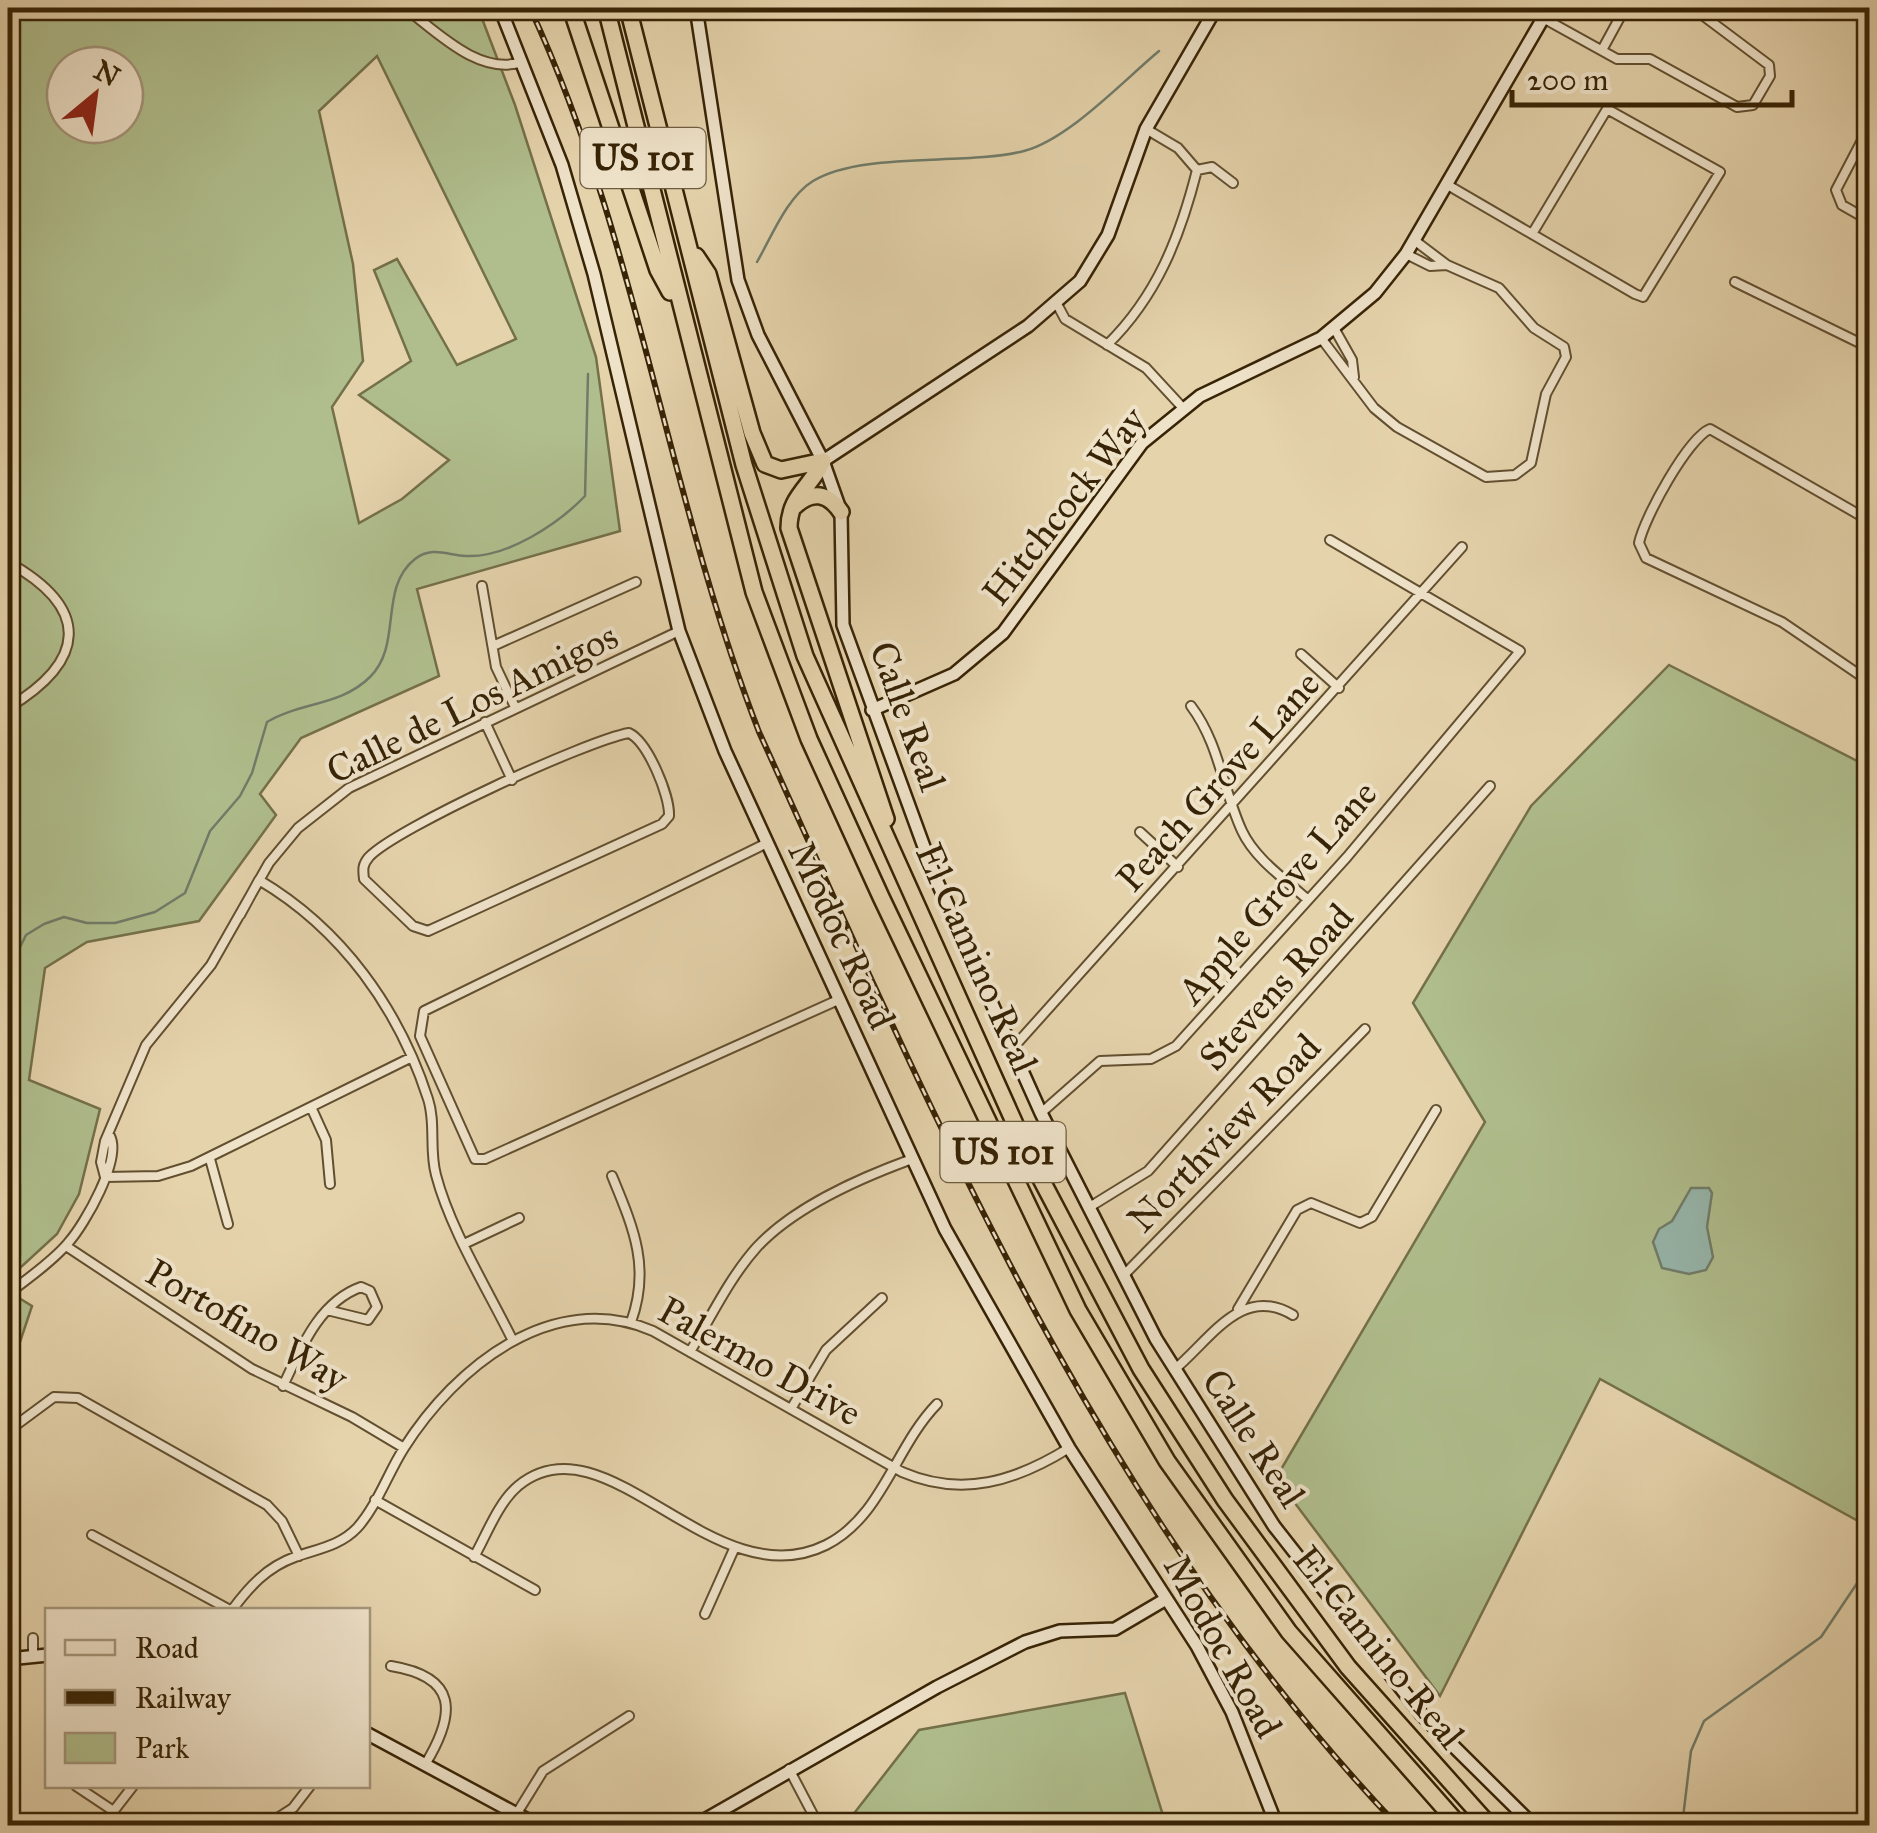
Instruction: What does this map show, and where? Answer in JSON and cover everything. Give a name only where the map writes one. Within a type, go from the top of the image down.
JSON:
[{"type":"highway","points":[[571,8],[658,270],[679,308]]},
{"type":"highway","name":"El Camino Real","points":[[606,8],[754,592],[809,739],[1078,1310],[1168,1461],[1228,1550],[1357,1714],[1460,1826]]},
{"type":"highway","name":"El Camino Real","points":[[628,8],[768,549],[804,656],[1032,1162],[1141,1369],[1224,1500],[1308,1616],[1488,1822]]},
{"type":"highway","points":[[688,245],[708,274],[752,432],[765,464],[781,470],[823,461]]},
{"type":"highway","points":[[823,461],[815,478],[793,500],[790,528],[882,799],[890,844]]},
{"type":"highway","points":[[789,513],[809,495],[820,494],[834,501],[842,512]]},
{"type":"street","points":[[405,8],[483,62],[503,66],[522,62]]},
{"type":"street","name":"Modoc Road","points":[[500,8],[562,165],[594,274],[679,631],[767,843],[972,1280],[1069,1448],[1166,1599],[1232,1712],[1277,1826]]},
{"type":"street","name":"Calle Real","points":[[696,8],[738,280],[772,366],[823,461],[842,512],[841,614],[872,710],[936,878],[1041,1114],[1174,1370],[1274,1526],[1435,1728],[1534,1826]]},
{"type":"street","points":[[823,461],[1057,304],[1090,268],[1108,235],[1146,130],[1216,8]]},
{"type":"street","points":[[1602,50],[1625,8]]},
{"type":"street","points":[[1546,12],[1624,61],[1650,59],[1736,107],[1753,105],[1770,76],[1769,65],[1693,8]]},
{"type":"street","name":"Hitchcock Way","points":[[872,710],[954,674],[1003,633],[1142,442],[1182,407],[1321,338],[1374,293],[1406,254],[1546,12]]},
{"type":"street","points":[[1446,184],[1635,294],[1644,297],[1720,172],[1607,109],[1532,234]]},
{"type":"street","points":[[1870,125],[1836,184],[1837,196],[1846,208],[1870,221]]},
{"type":"street","points":[[1146,130],[1178,148],[1197,170]]},
{"type":"street","points":[[1197,170],[1212,168],[1233,183]]},
{"type":"street","points":[[1107,345],[1132,320],[1165,266],[1197,170]]},
{"type":"street","points":[[1321,338],[1384,417],[1486,476],[1514,475],[1531,464],[1546,394],[1566,357],[1564,347],[1534,328],[1499,288],[1447,265],[1414,240]]},
{"type":"street","points":[[1406,254],[1430,266],[1447,265]]},
{"type":"street","points":[[1735,282],[1870,348]]},
{"type":"street","points":[[1057,304],[1065,319],[1146,368],[1182,407]]},
{"type":"street","points":[[1334,328],[1352,360],[1354,382]]},
{"type":"street","points":[[1870,521],[1710,429],[1696,438],[1638,543],[1650,561],[1782,622],[1870,682]]},
{"type":"street","points":[[1330,540],[1422,594]]},
{"type":"street","name":"Peach Grove Lane","points":[[1012,1049],[1462,547]]},
{"type":"street","points":[[8,562],[37,582],[60,607],[70,638],[70,648],[54,674],[8,708]]},
{"type":"street","points":[[493,646],[636,582]]},
{"type":"street","points":[[482,586],[496,667],[515,707]]},
{"type":"street","name":"Apple Grove Lane","points":[[1041,1114],[1100,1061],[1150,1059],[1176,1046],[1308,900],[1520,651],[1422,594]]},
{"type":"street","name":"Calle de Los Amigos","points":[[8,1294],[66,1246],[82,1224],[105,1177],[101,1162],[128,1079],[146,1045],[211,966],[284,842],[328,803],[515,707],[679,631]]},
{"type":"street","points":[[1301,654],[1338,688]]},
{"type":"street","points":[[1191,706],[1210,735],[1232,808],[1252,847],[1308,900]]},
{"type":"street","points":[[485,722],[512,780]]},
{"type":"street","points":[[629,733],[641,743],[670,811],[662,824],[433,930],[413,926],[367,884],[364,864],[378,850],[512,780],[629,733]]},
{"type":"street","name":"Stevens Road","points":[[1088,1208],[1148,1171],[1490,786]]},
{"type":"street","points":[[1140,832],[1178,867]]},
{"type":"street","points":[[767,843],[424,1011],[420,1036],[475,1158],[485,1159],[595,1112],[838,1000]]},
{"type":"street","points":[[259,880],[362,968],[428,1100],[436,1176],[512,1341]]},
{"type":"street","name":"Northview Road","points":[[1123,1276],[1365,1029]]},
{"type":"street","points":[[105,1177],[158,1176],[210,1159],[410,1058]]},
{"type":"street","points":[[310,1107],[326,1140],[330,1184]]},
{"type":"street","points":[[1174,1370],[1238,1309],[1297,1210],[1305,1204],[1319,1204],[1360,1223],[1372,1217],[1436,1110]]},
{"type":"street","points":[[210,1159],[228,1224]]},
{"type":"street","points":[[690,1352],[745,1263],[772,1233],[805,1210],[912,1159]]},
{"type":"street","points":[[612,1176],[632,1220],[641,1256],[640,1292],[631,1322]]},
{"type":"street","points":[[466,1243],[519,1218]]},
{"type":"street","name":"Portofino Way","points":[[66,1246],[98,1271],[283,1386],[352,1417],[404,1448]]},
{"type":"street","points":[[283,1386],[305,1339],[327,1310],[361,1286],[370,1291],[377,1307],[368,1320],[327,1310]]},
{"type":"street","points":[[791,1409],[826,1350],[882,1298]]},
{"type":"street","points":[[1238,1309],[1264,1303],[1293,1315]]},
{"type":"street","name":"Palermo Drive","points":[[232,1608],[248,1587],[299,1556],[324,1549],[350,1534],[375,1500],[404,1448],[459,1379],[512,1341],[579,1318],[631,1322],[932,1484],[984,1485],[1031,1470],[1069,1448]]},
{"type":"street","points":[[8,1430],[54,1397],[78,1398],[268,1506],[282,1521],[299,1556]]},
{"type":"street","points":[[474,1557],[518,1486],[541,1473],[565,1468],[604,1478],[734,1550],[778,1557],[824,1546],[866,1513],[914,1428],[937,1404]]},
{"type":"street","points":[[375,1500],[535,1590]]},
{"type":"street","points":[[92,1535],[227,1608]]},
{"type":"street","points":[[705,1614],[734,1550]]},
{"type":"street","points":[[694,1826],[790,1769],[1025,1642],[1060,1631],[1114,1629],[1166,1599]]},
{"type":"street","points":[[32,1638],[33,1655]]},
{"type":"street","points":[[8,1659],[45,1655]]},
{"type":"street","points":[[391,1666],[414,1670],[436,1683],[447,1702],[448,1718],[426,1763]]},
{"type":"street","points":[[509,1826],[552,1763],[629,1716]]},
{"type":"street","points":[[370,1735],[540,1826]]},
{"type":"street","points":[[790,1769],[819,1826]]},
{"type":"street","points":[[79,1788],[112,1810]]},
{"type":"street","points":[[102,1826],[131,1788]]},
{"type":"street","points":[[266,1826],[293,1808],[308,1788]]},
{"type":"green space","points":[[8,8],[397,8],[408,16],[415,8],[478,8],[515,105],[596,357],[620,531],[417,589],[439,676],[301,738],[260,794],[276,815],[199,921],[87,942],[45,968],[29,1080],[100,1109],[79,1194],[57,1234],[8,1279]],"holes":[[[377,56],[516,339],[457,365],[397,259],[374,270],[411,361],[359,395],[449,460],[402,499],[359,523],[332,407],[363,361],[353,264],[319,111]]]},
{"type":"green space","points":[[1669,665],[1869,767],[1869,1527],[1600,1379],[1440,1696],[1276,1478],[1485,1122],[1413,1003],[1531,806]]},
{"type":"green space","points":[[19,1298],[32,1306],[20,1342],[8,1351],[8,1304]]},
{"type":"green space","points":[[1125,1693],[1166,1825],[845,1825],[919,1730]]},
{"type":"water","points":[[1691,1188],[1709,1188],[1712,1193],[1707,1227],[1713,1257],[1706,1270],[1689,1274],[1662,1268],[1653,1242],[1659,1229],[1672,1221]]},
{"type":"waterway","points":[[1567,8],[1594,8]]},
{"type":"waterway","points":[[1798,8],[1846,8]]},
{"type":"waterway","points":[[757,262],[788,207],[813,181],[834,172],[886,162],[1024,151],[1077,122],[1159,51]]},
{"type":"waterway","points":[[8,972],[26,935],[44,924],[64,917],[87,923],[115,923],[155,912],[185,893],[210,831],[240,796],[252,773],[267,722],[346,693],[370,677],[380,664],[397,585],[415,559],[434,552],[482,555],[515,545],[546,528],[585,496],[588,374]]},
{"type":"waterway","points":[[8,1106],[20,1185],[20,1256]]},
{"type":"waterway","points":[[8,1317],[14,1305]]},
{"type":"waterway","points":[[1682,1826],[1691,1751],[1704,1721],[1821,1637],[1870,1564]]},
{"type":"railway","points":[[530,8],[567,96],[598,186],[700,552],[759,732],[960,1166],[1032,1307],[1110,1444],[1196,1576],[1291,1704],[1398,1826]]}]
